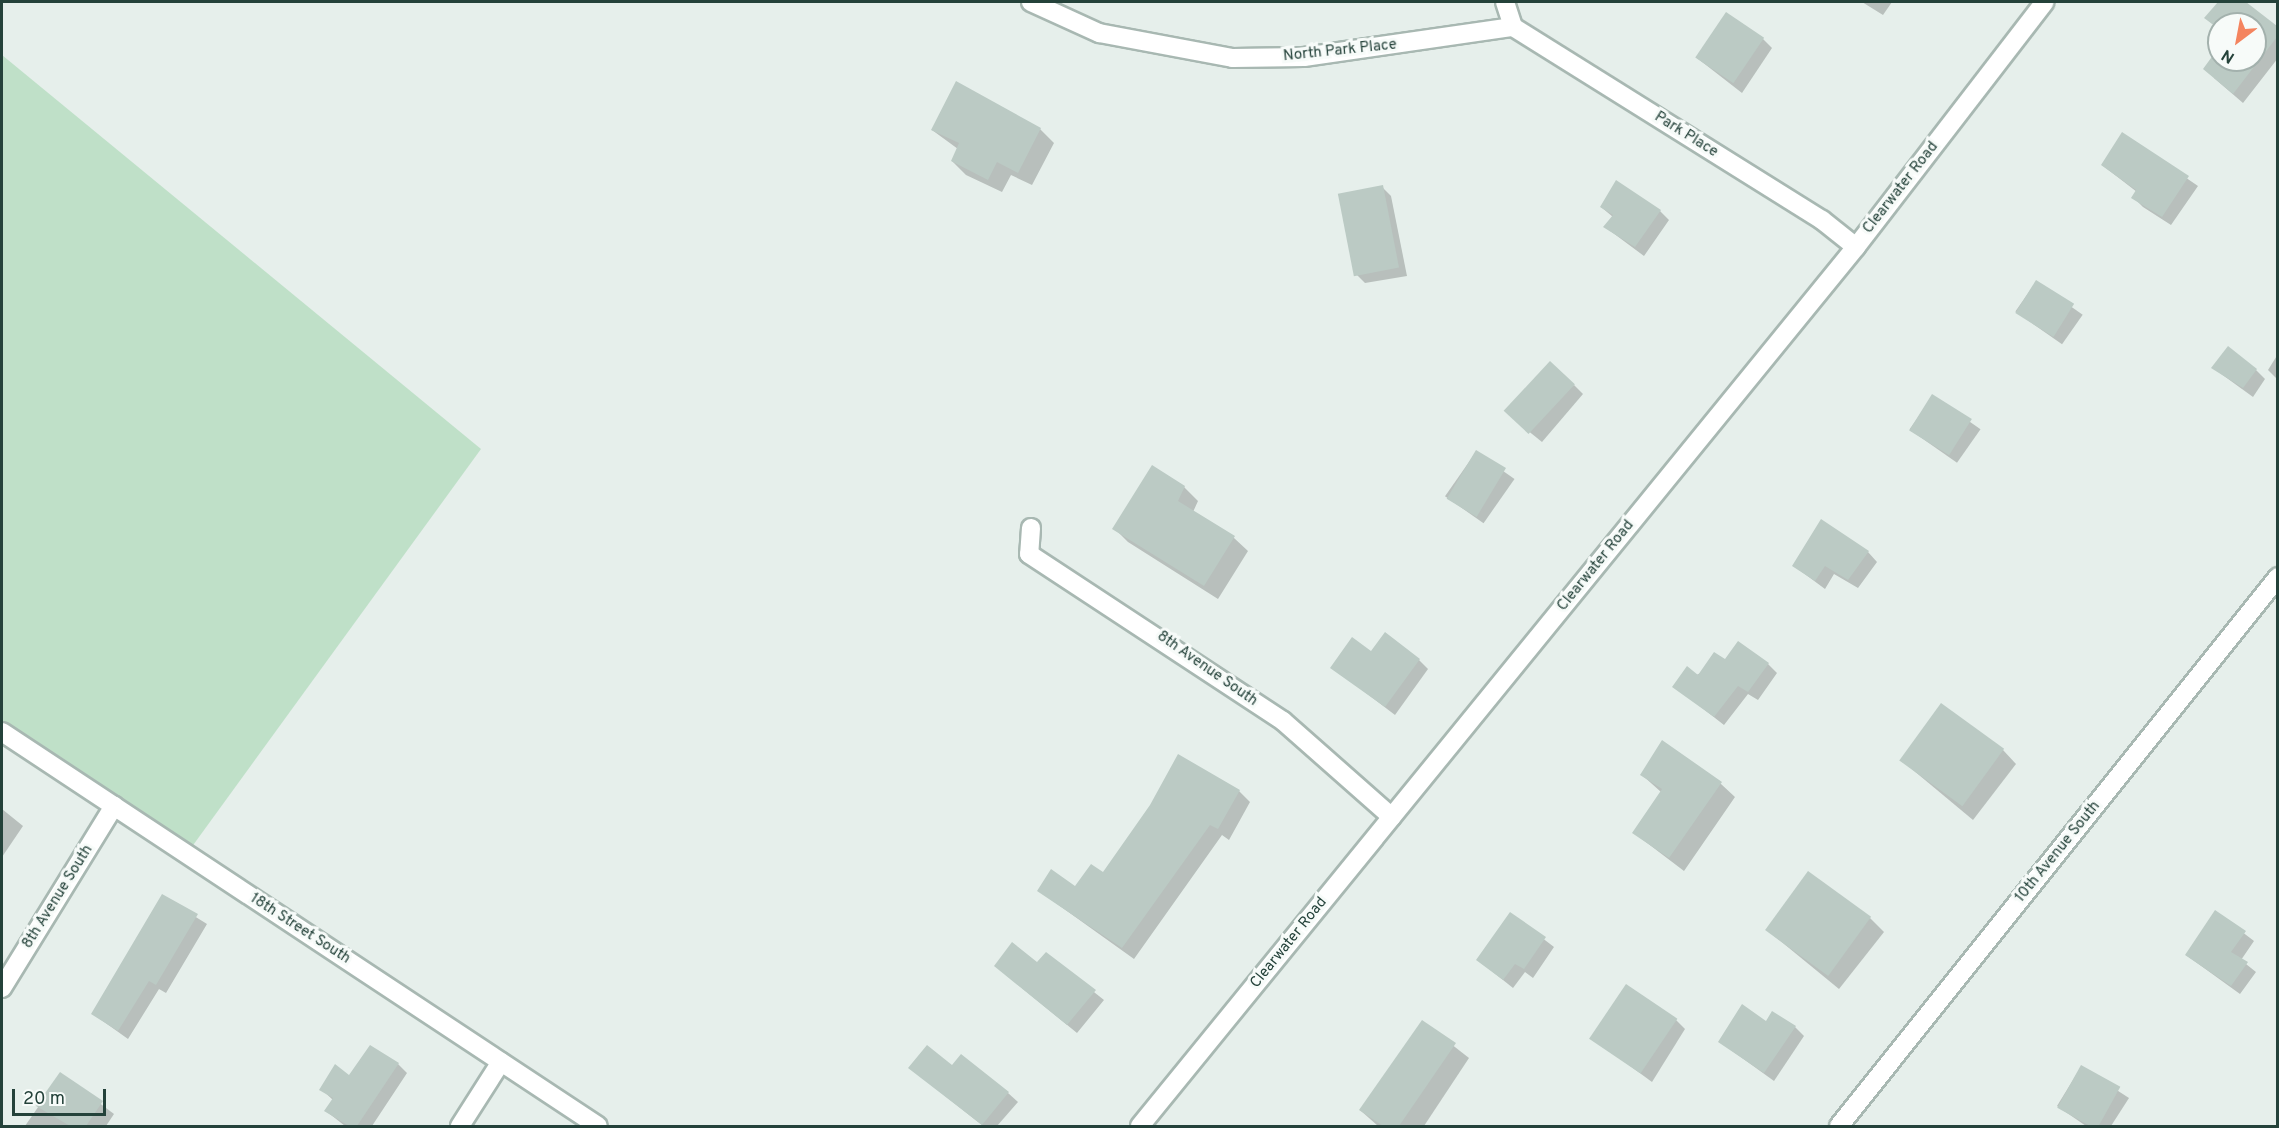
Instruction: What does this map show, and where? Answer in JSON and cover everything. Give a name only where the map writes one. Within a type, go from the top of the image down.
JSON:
[{"type":"street","name":"North Park Place","points":[[1031,2],[1099,33],[1233,58],[1304,57],[1513,27]]},
{"type":"street","points":[[1505,2],[1513,27]]},
{"type":"street","name":"Clearwater Road","points":[[1140,1126],[1856,247],[2045,2]]},
{"type":"street","name":"Park Place","points":[[1513,27],[1822,220],[1856,247]]},
{"type":"street","name":"8th Avenue South","points":[[1031,528],[1029,554],[1283,721],[1392,817]]},
{"type":"street","name":"10th Avenue South","points":[[1839,1126],[2277,577]]},
{"type":"street","name":"18th Street South","points":[[2,732],[598,1126]]},
{"type":"street","name":"8th Avenue South","points":[[2,988],[114,806]]},
{"type":"street","points":[[460,1126],[501,1062]]},
{"type":"green space","points":[[2,55],[481,449],[191,848],[2,720]]},
{"type":"building","points":[[2218,2],[2246,2],[2259,12],[2209,12]]},
{"type":"building","points":[[1726,12],[1764,38],[1733,83],[1695,58]]},
{"type":"building","points":[[2267,18],[2277,26],[2277,37],[2267,50]]},
{"type":"building","points":[[2207,64],[2207,72],[2250,72],[2233,94],[2203,69]]},
{"type":"building","points":[[956,81],[1041,128],[1018,173],[997,162],[988,180],[951,161],[959,143],[931,130]]},
{"type":"building","points":[[2122,132],[2189,176],[2162,217],[2131,198],[2136,190],[2101,165]]},
{"type":"building","points":[[1616,180],[1661,210],[1635,247],[1603,227],[1613,215],[1600,207]]},
{"type":"building","points":[[1383,185],[1399,267],[1354,276],[1338,194]]},
{"type":"building","points":[[2036,280],[2074,304],[2053,337],[2015,313]]},
{"type":"building","points":[[2228,346],[2257,369],[2243,388],[2211,368]]},
{"type":"building","points":[[1550,361],[1575,384],[1528,434],[1504,411]]},
{"type":"building","points":[[1932,394],[1972,419],[1949,455],[1909,430]]},
{"type":"building","points":[[1476,450],[1506,468],[1477,517],[1447,499]]},
{"type":"building","points":[[1152,465],[1185,486],[1178,501],[1235,536],[1204,586],[1112,529]]},
{"type":"building","points":[[1821,519],[1869,551],[1848,580],[1825,566],[1815,581],[1792,566]]},
{"type":"building","points":[[1385,632],[1420,659],[1385,707],[1330,668],[1352,637],[1371,651]]},
{"type":"building","points":[[1738,641],[1769,663],[1748,692],[1738,686],[1714,717],[1672,687],[1687,666],[1698,675],[1714,652],[1725,659]]},
{"type":"building","points":[[1941,703],[2004,749],[1962,806],[1899,760]]},
{"type":"building","points":[[1662,740],[1722,782],[1669,858],[1632,833],[1662,789],[1640,775]]},
{"type":"building","points":[[1178,754],[1240,790],[1218,829],[1210,825],[1122,948],[1037,891],[1051,869],[1075,886],[1091,864],[1103,872],[1150,805]]},
{"type":"building","points":[[1808,871],[1871,917],[1828,976],[1765,930]]},
{"type":"building","points":[[162,894],[198,914],[156,985],[149,981],[118,1031],[91,1014]]},
{"type":"building","points":[[2215,910],[2246,931],[2231,952],[2248,962],[2231,986],[2185,955]]},
{"type":"building","points":[[1510,912],[1546,937],[1524,969],[1515,964],[1503,980],[1476,960]]},
{"type":"building","points":[[1012,942],[1037,962],[1046,952],[1096,990],[1067,1025],[994,966]]},
{"type":"building","points":[[1626,984],[1677,1019],[1640,1073],[1589,1039]]},
{"type":"building","points":[[1742,1004],[1766,1021],[1772,1011],[1796,1026],[1764,1073],[1718,1042]]},
{"type":"building","points":[[1422,1020],[1456,1043],[1399,1126],[1383,1126],[1359,1110]]},
{"type":"building","points":[[370,1045],[399,1063],[357,1126],[349,1126],[324,1111],[333,1098],[319,1090],[335,1064],[349,1075]]},
{"type":"building","points":[[927,1045],[952,1065],[961,1054],[1009,1092],[982,1125],[908,1068]]},
{"type":"building","points":[[2081,1065],[2120,1087],[2099,1126],[2090,1126],[2057,1108]]},
{"type":"building","points":[[60,1072],[103,1101],[86,1126],[70,1126],[36,1106]]}]
